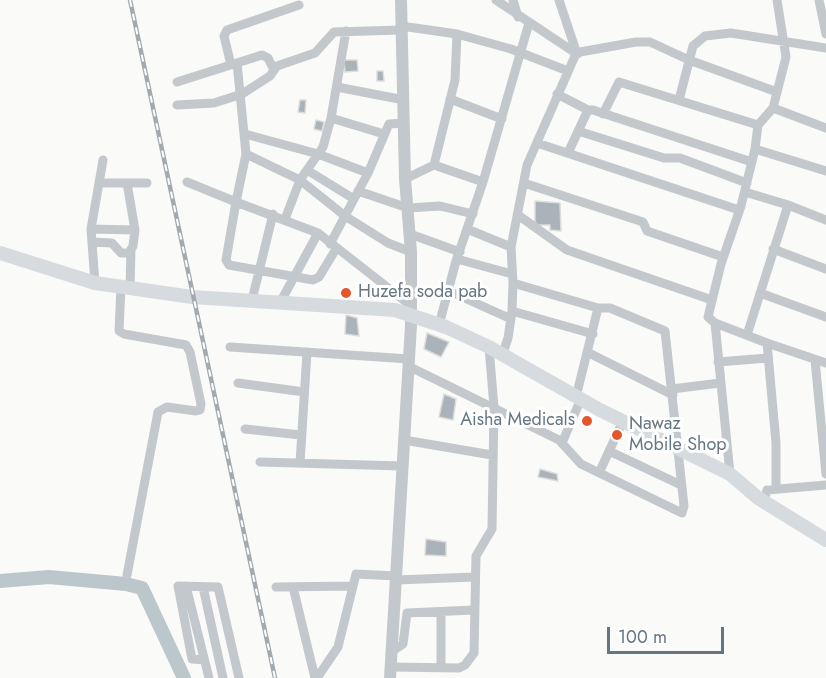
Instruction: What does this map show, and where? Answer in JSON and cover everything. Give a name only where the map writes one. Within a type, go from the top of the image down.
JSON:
[{"type":"main road","points":[[0,253],[95,283],[192,297],[410,310],[489,347],[578,398],[730,474],[764,502],[826,540]]},
{"type":"street","points":[[401,0],[405,180],[411,252],[409,362],[390,672],[463,667],[474,653],[476,555],[492,532],[494,406],[489,347]]},
{"type":"street","points":[[496,0],[518,17],[577,54],[636,42],[650,42],[689,60],[777,92]]},
{"type":"street","points":[[513,0],[518,17]]},
{"type":"street","points":[[502,356],[512,315],[511,246],[527,165],[557,94],[577,54],[559,0]]},
{"type":"street","points":[[777,0],[786,57],[773,108],[759,125],[746,187],[723,256],[708,317],[715,323],[826,363]]},
{"type":"street","points":[[819,0],[824,10],[826,34]]},
{"type":"street","points":[[299,5],[227,30],[224,36],[242,94],[246,154],[226,263],[316,279],[368,173],[389,124],[404,123]]},
{"type":"street","points":[[439,325],[529,23]]},
{"type":"street","points":[[177,105],[214,103],[242,94],[279,65],[315,53],[334,32],[401,28],[457,34],[520,53],[568,71]]},
{"type":"street","points":[[285,219],[300,180],[323,147],[331,118],[346,31]]},
{"type":"street","points":[[679,100],[689,60],[697,41],[720,32],[826,48]]},
{"type":"street","points":[[434,165],[455,80],[457,34]]},
{"type":"street","points":[[177,82],[265,55],[274,70]]},
{"type":"street","points":[[603,114],[619,82],[759,125]]},
{"type":"street","points":[[337,87],[404,100]]},
{"type":"street","points":[[557,94],[588,110],[752,162]]},
{"type":"street","points":[[450,99],[502,119]]},
{"type":"street","points":[[773,108],[826,128]]},
{"type":"street","points":[[568,153],[588,110]]},
{"type":"street","points":[[331,118],[384,134]]},
{"type":"street","points":[[578,131],[664,158],[680,158],[826,220]]},
{"type":"street","points":[[245,134],[318,154],[368,173]]},
{"type":"street","points":[[537,143],[739,210]]},
{"type":"street","points":[[755,149],[826,171]]},
{"type":"street","points":[[246,154],[300,180],[345,216],[388,243],[411,252]]},
{"type":"street","points":[[95,283],[91,229],[101,183],[103,160]]},
{"type":"street","points":[[405,180],[434,165],[483,182]]},
{"type":"street","points":[[307,170],[356,195],[408,208],[440,206],[473,214]]},
{"type":"street","points":[[187,182],[318,233],[410,310]]},
{"type":"street","points":[[101,183],[147,183]]},
{"type":"street","points":[[127,183],[135,230],[119,331],[124,334],[186,345],[190,352],[201,404],[200,410],[196,411],[167,407],[158,412],[127,575]]},
{"type":"street","points":[[524,183],[643,222],[647,231],[723,256]]},
{"type":"street","points":[[747,335],[788,205]]},
{"type":"street","points":[[252,300],[257,270],[273,214]]},
{"type":"street","points":[[518,215],[567,250],[712,300]]},
{"type":"street","points":[[91,229],[135,230]]},
{"type":"street","points":[[467,229],[511,246]]},
{"type":"street","points":[[281,301],[318,233]]},
{"type":"street","points":[[230,347],[409,362],[562,443],[578,462],[678,513],[684,510],[665,331],[610,308],[598,308],[513,278],[410,234]]},
{"type":"street","points":[[92,242],[112,243],[121,253],[129,253],[131,249]]},
{"type":"street","points":[[773,249],[826,269]]},
{"type":"street","points":[[449,291],[512,315],[593,334]]},
{"type":"street","points":[[760,293],[826,317]]},
{"type":"street","points":[[562,443],[578,398],[598,308]]},
{"type":"street","points":[[715,323],[730,474]]},
{"type":"street","points":[[767,343],[776,444],[776,489]]},
{"type":"street","points":[[300,463],[307,352]]},
{"type":"street","points":[[589,353],[672,392],[720,383]]},
{"type":"street","points":[[718,362],[768,358]]},
{"type":"street","points":[[815,360],[826,474]]},
{"type":"street","points":[[238,383],[304,392]]},
{"type":"street","points":[[599,473],[623,421]]},
{"type":"street","points":[[245,429],[302,435]]},
{"type":"street","points":[[404,440],[492,455]]},
{"type":"street","points":[[609,451],[681,485]]},
{"type":"street","points":[[260,462],[402,466]]},
{"type":"street","points":[[764,502],[766,489],[826,484]]},
{"type":"street","points":[[316,678],[338,647],[356,574],[396,578],[474,577]]},
{"type":"street","points":[[209,678],[204,660],[192,659],[176,588],[186,586],[219,588],[239,678]]},
{"type":"street","points":[[203,586],[223,678]]},
{"type":"street","points":[[276,587],[352,586]]},
{"type":"street","points":[[293,587],[316,678]]},
{"type":"street","points":[[392,652],[403,644],[407,613],[474,610]]},
{"type":"street","points":[[441,612],[441,667]]},
{"type":"building","points":[[344,60],[357,60],[358,71],[345,72]]},
{"type":"building","points":[[377,71],[383,71],[384,81],[377,81]]},
{"type":"building","points":[[300,100],[306,100],[305,113],[298,112]]},
{"type":"building","points":[[316,120],[324,122],[322,131],[314,129]]},
{"type":"building","points":[[535,201],[560,203],[561,231],[550,230],[550,225],[535,225]]},
{"type":"building","points":[[346,315],[357,318],[359,336],[345,334]]},
{"type":"building","points":[[427,333],[449,342],[441,357],[424,349]]},
{"type":"building","points":[[444,394],[456,399],[453,420],[439,417]]},
{"type":"building","points":[[540,469],[557,474],[558,481],[538,477]]},
{"type":"building","points":[[426,539],[446,542],[446,556],[425,555]]},
{"type":"waterway","points":[[0,581],[49,577],[126,584],[142,588],[184,678]]},
{"type":"railway","points":[[130,0],[275,678]]},
{"type":"place","name":"Huzefa soda pab","points":[[346,293]]},
{"type":"place","name":"Aisha Medicals","points":[[587,421]]},
{"type":"place","name":"Nawaz Mobile Shop","points":[[617,435]]}]
